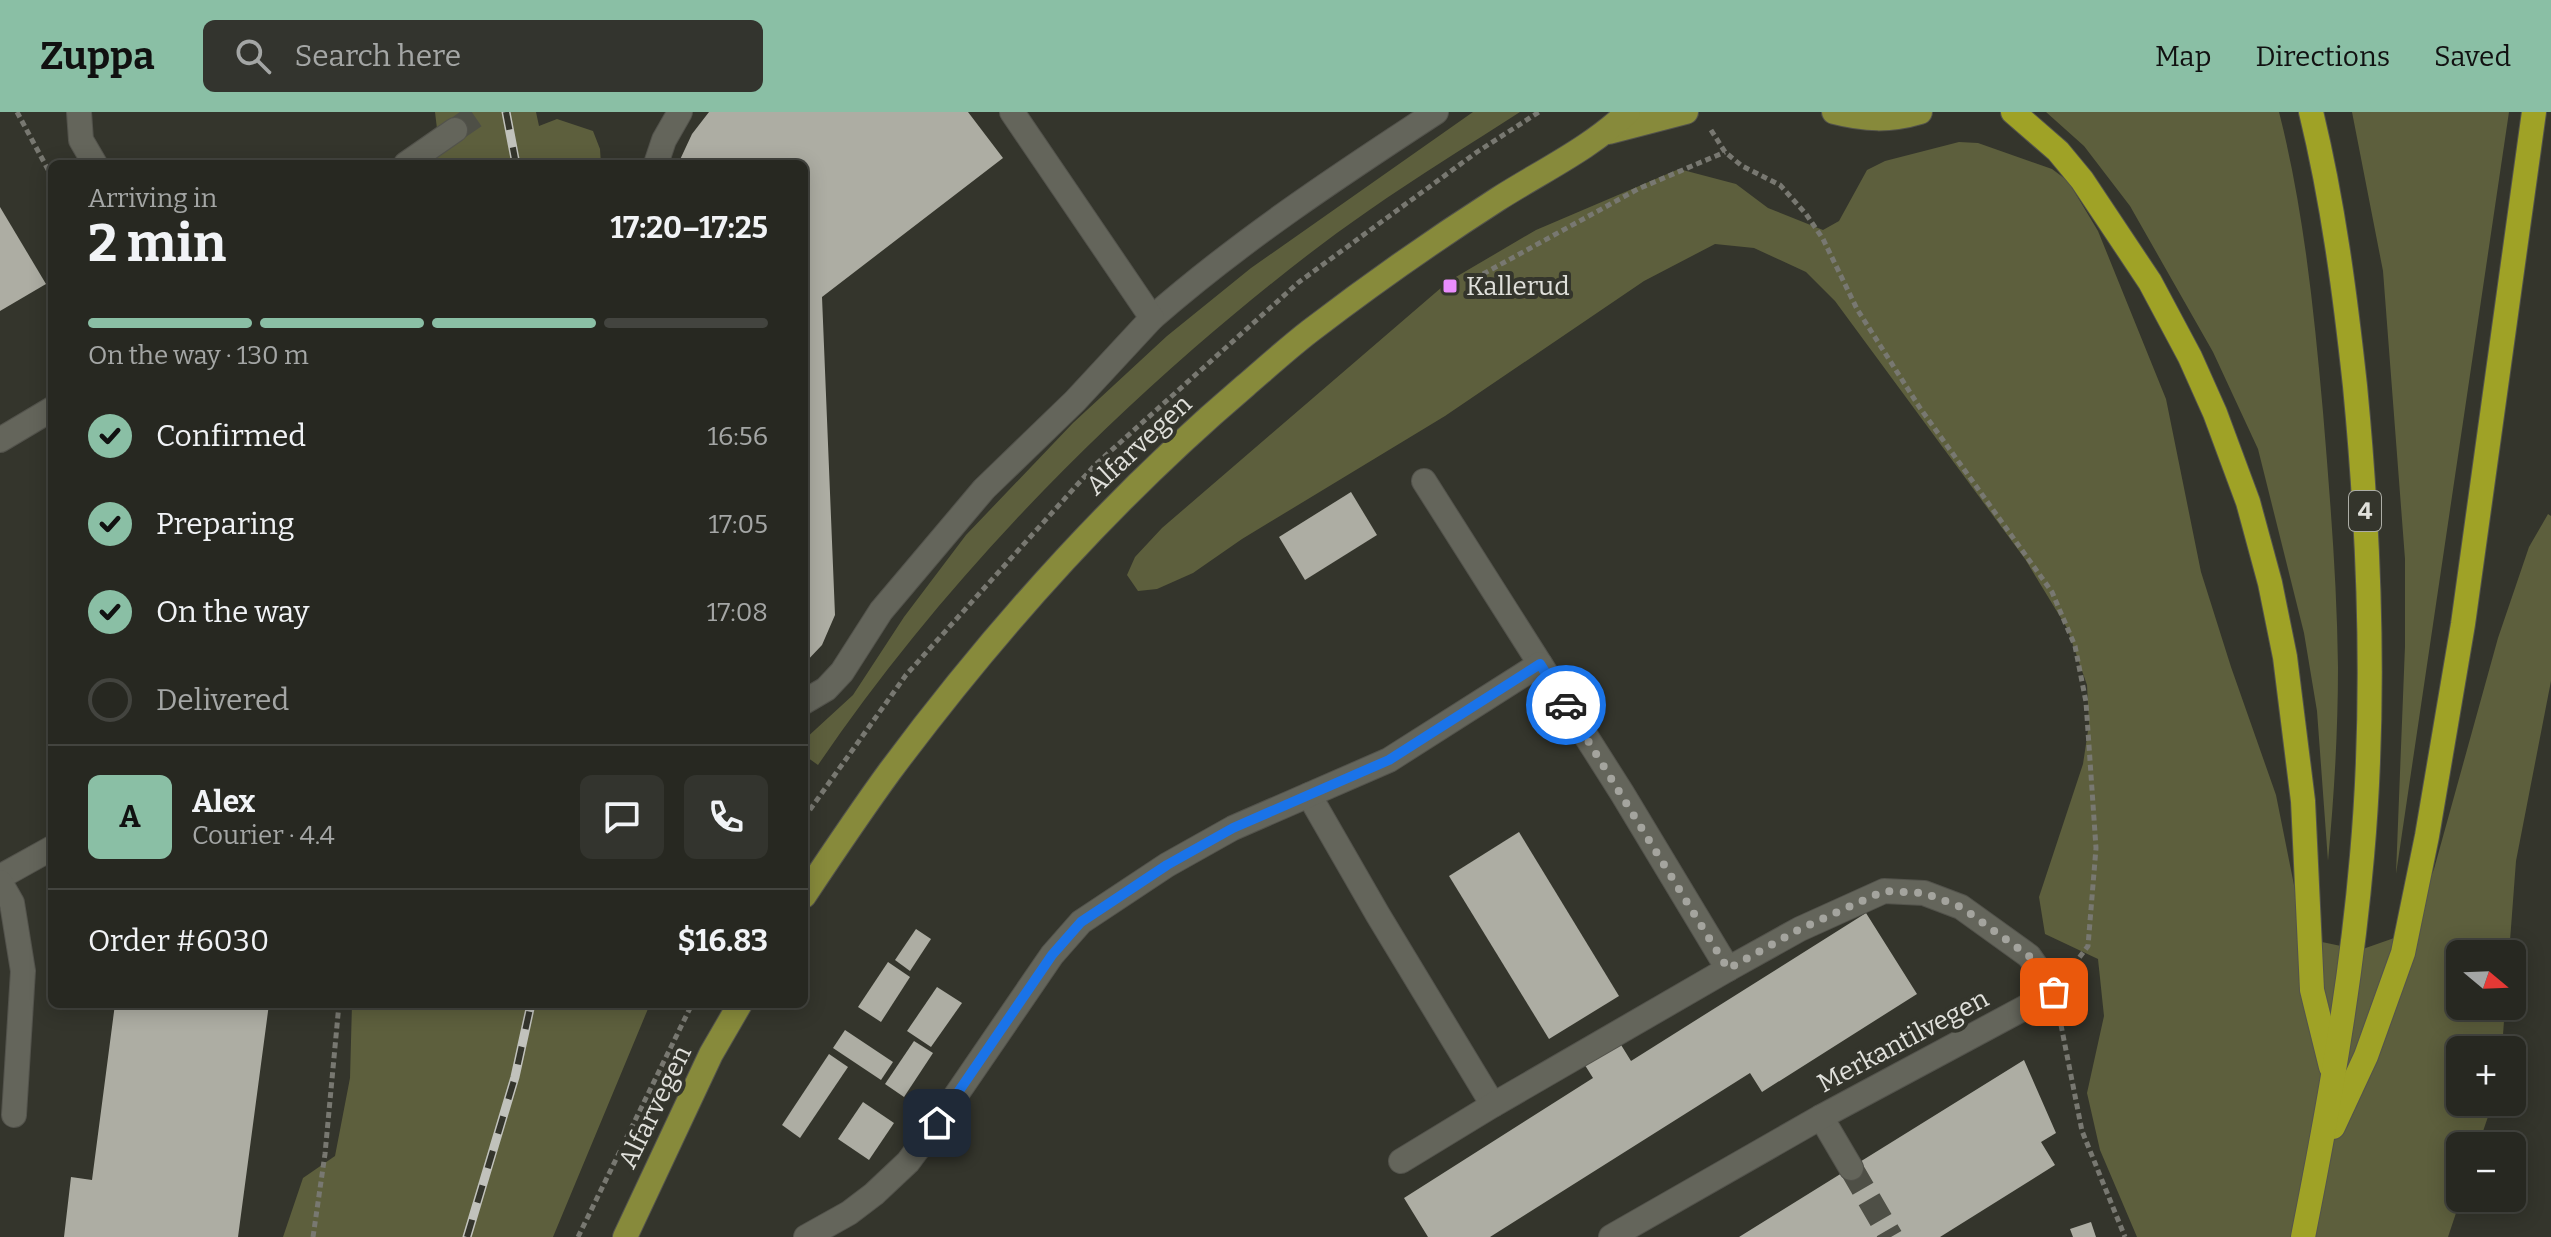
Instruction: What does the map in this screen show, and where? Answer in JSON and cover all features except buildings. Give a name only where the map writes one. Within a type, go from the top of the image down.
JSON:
[{"type":"highway","points":[[2013,112],[2058,151],[2082,180],[2150,282],[2190,357],[2215,413],[2248,502],[2270,583],[2285,657],[2303,801],[2312,990],[2334,1079]]},
{"type":"highway","name":"4","points":[[2303,1237],[2334,1079],[2357,913],[2370,717],[2361,445],[2336,235],[2311,112]]},
{"type":"highway","points":[[2319,1158],[2366,1056],[2403,953],[2427,836],[2463,624],[2534,112]]},
{"type":"main road","name":"Alfarvegen","points":[[808,890],[889,772],[1028,598],[1113,507],[1188,436],[1308,332],[1415,254],[1606,133],[1628,112]]},
{"type":"main road","points":[[1834,112],[1876,120],[1891,120],[1920,112]]},
{"type":"main road","name":"Alfarvegen","points":[[1606,133],[1697,118]]},
{"type":"main road","name":"Alfarvegen","points":[[625,1237],[711,1054],[738,1008]]},
{"type":"street","points":[[79,112],[81,140],[93,160]]},
{"type":"street","points":[[657,160],[664,140],[680,112]]},
{"type":"street","points":[[1012,112],[1152,318]]},
{"type":"street","points":[[808,700],[826,689],[842,672],[881,611],[984,489],[1075,401],[1152,318],[1206,271],[1436,112]]},
{"type":"street","points":[[412,160],[455,130]]},
{"type":"street","points":[[0,440],[48,411]]},
{"type":"street","points":[[1424,481],[1622,793],[1728,969]]},
{"type":"street","points":[[806,1237],[849,1213],[908,1162],[1052,955],[1081,922],[1167,865],[1233,828],[1389,760],[1540,664]]},
{"type":"street","points":[[1309,795],[1493,1105]]},
{"type":"street","points":[[14,1115],[23,971],[12,903],[0,880],[48,850]]},
{"type":"street","points":[[1401,1161],[1728,969],[1800,929],[1884,891],[1924,893],[1961,907],[2029,956],[2054,992]]},
{"type":"street","name":"Merkantilvegen","points":[[1611,1237],[1821,1117],[2054,992]]},
{"type":"street","name":"Merkantilvegen","points":[[1821,1117],[1851,1168]]},
{"type":"path","points":[[17,112],[48,170]]},
{"type":"path","points":[[1697,118],[1725,152],[1742,166],[1780,185],[1806,214],[1823,239],[1857,309],[1920,408],[2052,592],[2075,646],[2086,702],[2090,748],[2096,848],[2094,886],[2088,946],[2054,992],[2082,1131],[2125,1237]]},
{"type":"path","points":[[1483,274],[1638,189],[1725,152]]},
{"type":"path","points":[[313,1237],[325,1154],[339,1008]]},
{"type":"path","points":[[578,1237],[690,1008]]},
{"type":"green space","points":[[435,112],[536,112],[539,126],[557,119],[593,131],[601,160],[430,160],[440,154]]},
{"type":"green space","points":[[1473,112],[1520,112],[1406,185],[1323,244],[1235,313],[1141,396],[992,545],[901,652],[818,765],[808,758],[808,736],[853,695],[904,617],[966,535],[1073,423],[1167,336],[1251,268]]},
{"type":"green space","points":[[2046,112],[2279,112],[2307,261],[2320,374],[2333,540],[2338,691],[2328,861],[2317,711],[2304,633],[2258,449],[2213,352],[2130,206],[2084,146]]},
{"type":"green space","points":[[2352,112],[2509,112],[2396,874],[2405,646],[2405,559],[2383,271]]},
{"type":"green space","points":[[1959,142],[1978,143],[2052,169],[2068,181],[2098,231],[2166,399],[2201,572],[2276,795],[2299,910],[2307,928],[2322,942],[2360,950],[2397,937],[2412,924],[2434,869],[2498,638],[2529,547],[2548,514],[2551,516],[2551,681],[2516,861],[2510,940],[2446,940],[2446,1020],[2504,1020],[2503,1036],[2446,1036],[2446,1116],[2488,1116],[2483,1132],[2446,1132],[2446,1212],[2456,1212],[2448,1237],[2137,1237],[2100,1150],[2087,1093],[2104,1016],[2098,959],[2045,934],[2039,897],[2083,764],[2089,724],[2087,685],[2067,628],[2025,559],[1835,301],[1806,272],[1754,248],[1715,244],[1644,281],[1445,416],[1242,539],[1193,573],[1157,589],[1138,591],[1127,575],[1135,557],[1162,528],[1449,281],[1536,230],[1679,169],[1736,184],[1768,208],[1823,230],[1839,221],[1867,170],[1885,161]]},
{"type":"green space","points":[[352,1008],[648,1008],[553,1237],[283,1237],[303,1178],[335,1156],[350,1078]]},
{"type":"tunnel","points":[[455,130],[481,112]]},
{"type":"tunnel","points":[[1851,1168],[1891,1237]]},
{"type":"railway","points":[[506,112],[515,160]]},
{"type":"railway","points":[[467,1237],[515,1077],[530,1008]]},
{"type":"way so far","points":[[1566,705],[1728,969],[1800,929],[1884,891],[1924,893],[1961,907],[2029,956],[2054,992]]},
{"type":"place","name":"Kallerud","points":[[1450,286]]},
{"type":"route","points":[[937,1123],[1052,955],[1081,922],[1167,865],[1233,828],[1389,760],[1540,664],[1566,705]]}]
